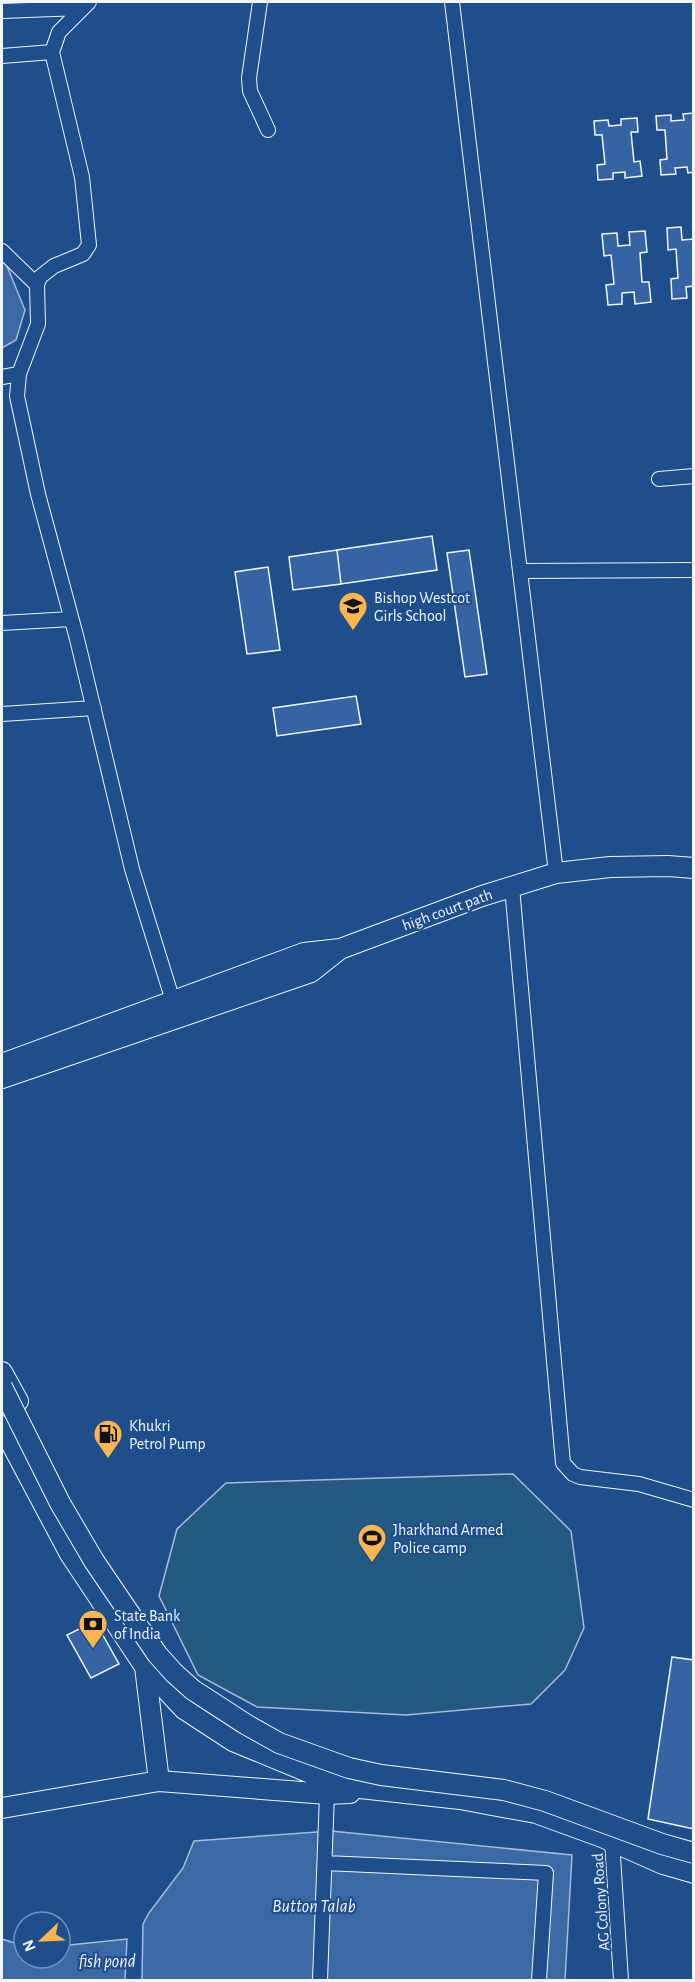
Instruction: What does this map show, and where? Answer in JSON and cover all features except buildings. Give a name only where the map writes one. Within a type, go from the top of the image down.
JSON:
[{"type":"main road","name":"high court path","points":[[340,949],[556,873],[610,867],[693,868]]},
{"type":"main road","points":[[2,1065],[304,952],[340,949]]},
{"type":"main road","points":[[2,1078],[311,972],[340,949]]},
{"type":"main road","points":[[2,1372],[76,1516],[115,1579],[164,1648],[197,1685],[281,1736],[356,1764],[518,1788],[693,1845]]},
{"type":"main road","points":[[2,1387],[60,1503],[94,1561],[157,1654],[193,1690],[279,1743],[350,1768],[381,1775],[504,1790],[545,1801],[693,1853]]},
{"type":"main road","points":[[2,1408],[64,1530],[149,1660],[186,1697],[241,1736],[276,1753],[344,1779],[484,1797],[528,1806],[693,1864]]},
{"type":"main road","points":[[2,1426],[70,1554],[145,1667],[184,1709],[233,1741],[342,1786],[460,1800],[536,1813],[612,1841],[663,1864],[693,1873]]},
{"type":"main road","points":[[145,1667],[159,1781]]},
{"type":"main road","points":[[2,1809],[159,1781],[327,1794],[404,1793]]},
{"type":"street","points":[[260,2],[249,78],[250,91],[268,130]]},
{"type":"street","points":[[452,2],[556,873]]},
{"type":"street","points":[[2,11],[84,5]]},
{"type":"street","points":[[84,5],[59,32],[52,52],[81,177],[89,244],[83,254],[46,271],[40,277],[37,285],[38,324],[17,384],[19,406],[38,494],[94,708],[132,869],[172,1001]]},
{"type":"street","points":[[2,56],[52,52]]},
{"type":"street","points":[[2,252],[37,285]]},
{"type":"street","points":[[2,377],[19,374]]},
{"type":"street","points":[[659,479],[693,476]]},
{"type":"street","points":[[521,571],[693,570]]},
{"type":"street","points":[[2,623],[71,619]]},
{"type":"street","points":[[2,714],[94,708]]},
{"type":"street","points":[[512,887],[562,1463],[573,1474],[580,1477],[639,1484],[693,1500]]},
{"type":"street","points":[[320,1980],[327,1794]]},
{"type":"street","name":"AG Colony Road","points":[[617,1822],[612,1841],[621,1980]]},
{"type":"street","points":[[325,1863],[546,1873],[539,1980]]},
{"type":"shaded area","name":"Jharkhand Armed Police camp","points":[[513,1474],[571,1531],[584,1628],[565,1670],[531,1704],[406,1715],[257,1707],[198,1675],[159,1596],[177,1529],[226,1483]]},
{"type":"water","points":[[2,257],[25,310],[16,340],[2,348]]},
{"type":"water","name":"Button Talab","points":[[331,1831],[572,1855],[565,1980],[142,1980],[143,1924],[183,1868],[194,1841]]},
{"type":"water","name":"fish pond","points":[[2,1939],[12,1942],[12,1970],[72,1970],[72,1945],[127,1939],[125,1980],[2,1980]]},
{"type":"place","name":"Bishop Westcot Girls School","points":[[353,632]]},
{"type":"place","name":"Khukri Petrol Pump","points":[[108,1460]]},
{"type":"place","name":"Jharkhand Armed Police camp","points":[[372,1564]]},
{"type":"place","name":"State Bank of India","points":[[93,1650]]}]
